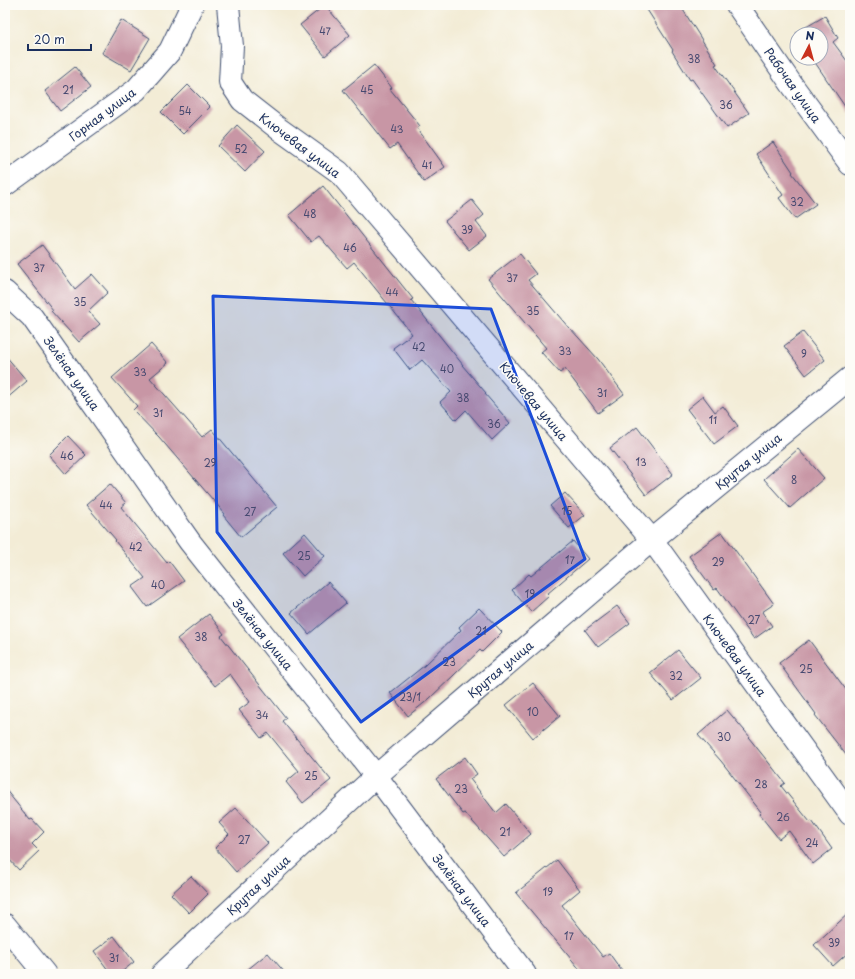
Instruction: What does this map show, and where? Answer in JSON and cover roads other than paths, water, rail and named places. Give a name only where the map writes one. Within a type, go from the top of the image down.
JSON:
[{"type":"street","name":"Горная улица","points":[[5,185],[136,90],[170,51],[192,5]]},
{"type":"street","name":"Ключевая улица","points":[[228,5],[232,46],[230,82],[242,100],[279,130],[339,172],[652,540],[850,814]]},
{"type":"street","name":"Рабочая улица","points":[[737,5],[792,85],[850,164]]},
{"type":"street","name":"Зелёная улица","points":[[5,292],[32,317],[190,542],[376,776],[525,974]]},
{"type":"street","name":"Крутая улица","points":[[162,974],[376,776],[652,540],[850,378]]},
{"type":"street","points":[[5,925],[45,974]]}]
